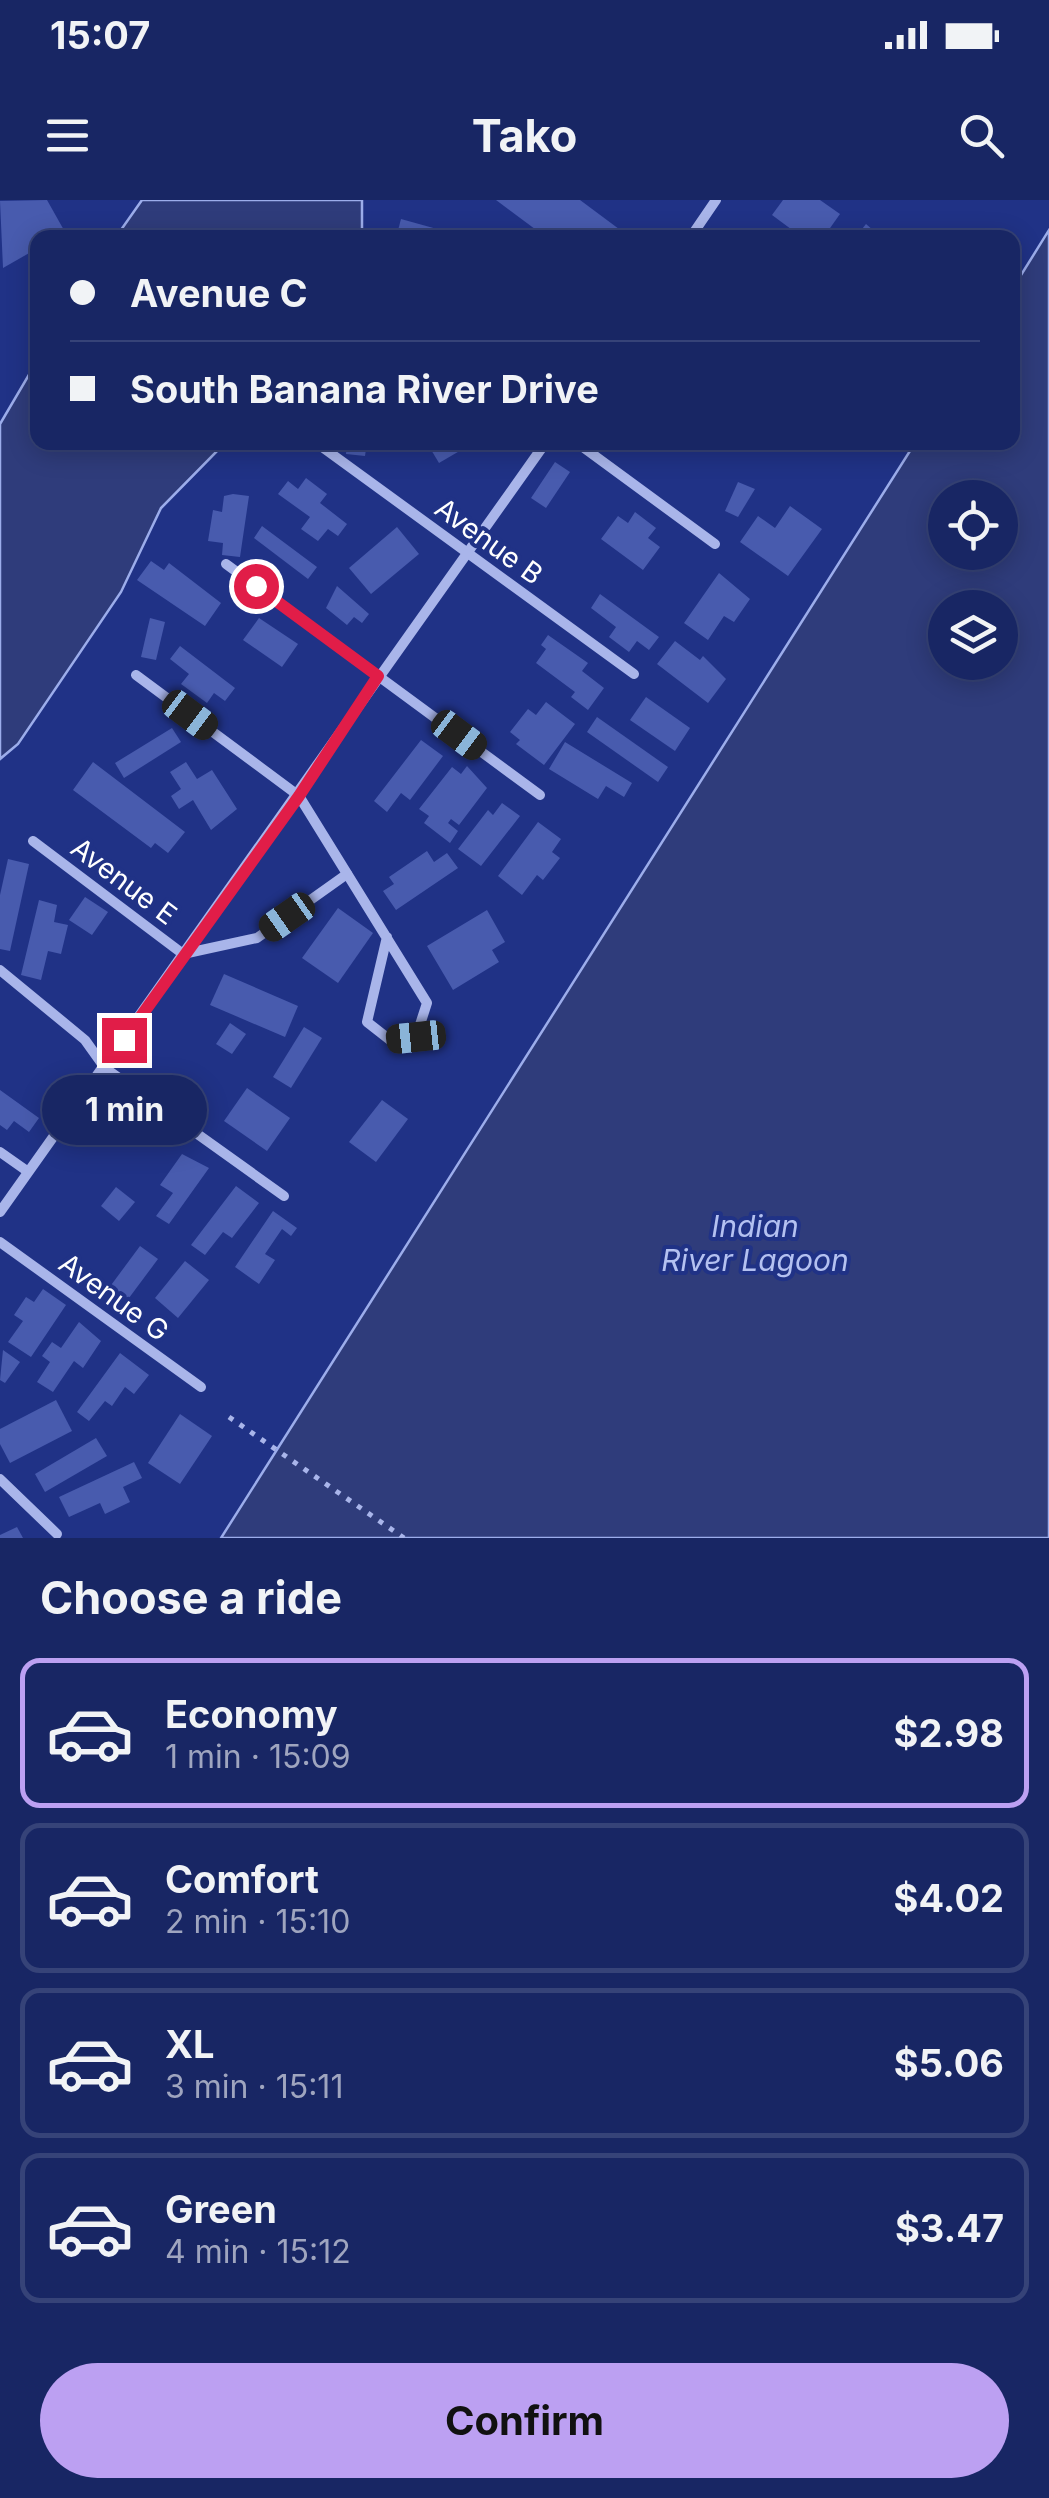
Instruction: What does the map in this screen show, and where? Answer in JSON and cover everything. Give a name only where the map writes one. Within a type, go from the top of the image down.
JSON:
[{"type":"street","points":[[695,230],[716,200]]},
{"type":"street","name":"Avenue B","points":[[326,450],[634,674]]},
{"type":"street","points":[[0,1212],[299,796],[465,551],[540,450]]},
{"type":"street","points":[[587,450],[715,544]]},
{"type":"street","points":[[226,564],[540,794]]},
{"type":"street","points":[[136,675],[299,796],[387,937],[427,1003],[416,1037],[390,1040],[367,1022],[387,937]]},
{"type":"street","name":"Avenue E","points":[[34,841],[183,954],[257,938],[348,874]]},
{"type":"street","points":[[0,970],[85,1040],[104,1068],[284,1196]]},
{"type":"street","points":[[0,1152],[27,1171]]},
{"type":"street","name":"Avenue G","points":[[0,1242],[201,1387]]},
{"type":"street","points":[[0,1479],[57,1534]]},
{"type":"path","points":[[229,1417],[404,1538]]},
{"type":"water","points":[[142,200],[362,200],[362,230],[121,230]]},
{"type":"water","name":"Indian River Lagoon","points":[[1049,230],[1049,1538],[221,1538],[911,450],[1020,450],[1020,277]]},
{"type":"water","points":[[30,373],[30,450],[218,450],[161,508],[121,592],[18,744],[0,759],[0,424]]},
{"type":"building","points":[[47,200],[64,230],[30,230],[30,253],[3,268],[0,201]]},
{"type":"building","points":[[496,200],[580,200],[619,229],[618,230],[536,230]]},
{"type":"building","points":[[783,200],[820,200],[840,214],[829,230],[792,230],[772,215]]},
{"type":"building","points":[[401,219],[437,229],[437,230],[398,230]]},
{"type":"building","points":[[346,450],[366,450],[365,456],[346,454]]},
{"type":"building","points":[[431,450],[461,450],[439,463]]},
{"type":"building","points":[[555,462],[570,472],[546,508],[531,498]]},
{"type":"building","points":[[306,478],[327,494],[320,503],[347,524],[338,536],[328,529],[318,541],[301,529],[310,517],[278,494],[288,481],[298,489]]},
{"type":"building","points":[[738,482],[755,489],[738,517],[725,511]]},
{"type":"building","points":[[224,496],[249,496],[240,557],[222,555],[223,543],[208,541],[213,510],[222,512]]},
{"type":"building","points":[[790,506],[822,529],[788,576],[740,542],[758,516],[775,528]]},
{"type":"building","points":[[635,512],[656,528],[648,538],[660,547],[643,570],[601,539],[618,516],[628,523]]},
{"type":"building","points":[[262,526],[317,567],[308,579],[254,538]]},
{"type":"building","points":[[397,527],[419,554],[371,594],[349,568]]},
{"type":"building","points":[[151,561],[164,570],[169,563],[221,603],[205,626],[137,580]]},
{"type":"building","points":[[719,573],[750,599],[734,622],[724,616],[708,640],[684,623]]},
{"type":"building","points":[[337,586],[369,614],[362,623],[354,617],[347,625],[326,608]]},
{"type":"building","points":[[600,594],[659,637],[649,650],[637,641],[629,652],[609,637],[616,627],[591,608]]},
{"type":"building","points":[[150,618],[165,622],[156,660],[141,657]]},
{"type":"building","points":[[259,618],[298,644],[282,667],[243,640]]},
{"type":"building","points":[[548,635],[588,663],[582,671],[604,688],[588,710],[571,697],[575,692],[536,663],[546,649],[541,645]]},
{"type":"building","points":[[675,641],[700,660],[703,656],[726,679],[708,703],[657,664]]},
{"type":"building","points":[[180,646],[235,688],[225,701],[214,693],[207,703],[181,684],[189,674],[170,659]]},
{"type":"building","points":[[646,697],[690,728],[675,751],[630,720]]},
{"type":"building","points":[[546,702],[575,724],[544,765],[516,744],[520,740],[510,732],[528,709],[536,715]]},
{"type":"building","points":[[597,717],[668,767],[658,782],[587,732]]},
{"type":"building","points":[[172,728],[181,742],[124,778],[115,763]]},
{"type":"building","points":[[421,740],[443,756],[410,800],[401,793],[387,812],[374,801]]},
{"type":"building","points":[[565,742],[632,783],[624,797],[606,786],[598,799],[549,769]]},
{"type":"building","points":[[93,762],[185,832],[168,853],[155,843],[151,848],[73,790]]},
{"type":"building","points":[[186,762],[197,779],[212,770],[237,809],[211,830],[193,800],[179,809],[171,796],[181,789],[170,772]]},
{"type":"building","points":[[467,766],[487,788],[459,825],[451,819],[448,823],[458,831],[450,843],[424,823],[429,816],[419,809],[452,767],[461,774]]},
{"type":"building","points":[[502,803],[520,816],[481,866],[458,849],[488,810],[493,815]]},
{"type":"building","points":[[538,822],[561,839],[552,852],[560,858],[543,880],[537,875],[522,895],[498,876]]},
{"type":"building","points":[[427,851],[434,862],[447,853],[458,868],[396,910],[383,891],[394,884],[389,877]]},
{"type":"building","points":[[8,859],[29,864],[10,951],[0,949],[0,895]]},
{"type":"building","points":[[85,897],[108,912],[92,935],[69,920]]},
{"type":"building","points":[[39,900],[57,905],[54,922],[68,925],[61,954],[48,951],[41,980],[21,975]]},
{"type":"building","points":[[338,908],[373,933],[338,983],[302,958]]},
{"type":"building","points":[[487,910],[505,942],[492,950],[499,962],[453,990],[427,946]]},
{"type":"building","points":[[224,974],[298,1006],[285,1037],[210,1005]]},
{"type":"building","points":[[230,1023],[246,1034],[232,1054],[216,1044]]},
{"type":"building","points":[[304,1027],[322,1038],[291,1088],[273,1077]]},
{"type":"building","points":[[247,1088],[290,1118],[267,1151],[224,1121]]},
{"type":"building","points":[[0,1090],[39,1118],[29,1132],[14,1121],[7,1130],[0,1125]]},
{"type":"building","points":[[382,1100],[408,1119],[376,1162],[349,1142]]},
{"type":"building","points":[[182,1154],[209,1168],[169,1224],[156,1216],[173,1193],[160,1185]]},
{"type":"building","points":[[236,1186],[259,1203],[232,1238],[223,1232],[205,1255],[191,1245]]},
{"type":"building","points":[[116,1187],[135,1202],[119,1221],[101,1206]]},
{"type":"building","points":[[273,1211],[297,1228],[291,1236],[282,1229],[265,1254],[275,1260],[259,1284],[235,1267]]},
{"type":"building","points":[[140,1246],[158,1259],[123,1306],[106,1292]]},
{"type":"building","points":[[185,1261],[209,1280],[178,1318],[155,1298]]},
{"type":"building","points":[[43,1289],[66,1305],[31,1357],[8,1342],[23,1321],[14,1315],[26,1297],[34,1302]]},
{"type":"building","points":[[79,1322],[101,1341],[83,1368],[74,1361],[53,1392],[37,1382],[50,1362],[42,1356],[52,1342],[61,1348]]},
{"type":"building","points":[[3,1350],[20,1362],[5,1383],[0,1380]]},
{"type":"building","points":[[120,1353],[149,1375],[134,1394],[125,1387],[112,1406],[105,1401],[89,1421],[77,1412]]},
{"type":"building","points":[[56,1400],[72,1431],[10,1463],[0,1444],[0,1429]]},
{"type":"building","points":[[180,1414],[212,1436],[180,1484],[148,1463]]},
{"type":"building","points":[[96,1438],[107,1456],[45,1492],[35,1474]]},
{"type":"building","points":[[134,1462],[142,1478],[123,1487],[130,1502],[105,1514],[100,1503],[69,1517],[59,1497]]},
{"type":"building","points":[[17,1527],[23,1538],[0,1538],[0,1535]]},
{"type":"route","points":[[124,1040],[299,796],[378,676],[256,586]]}]
